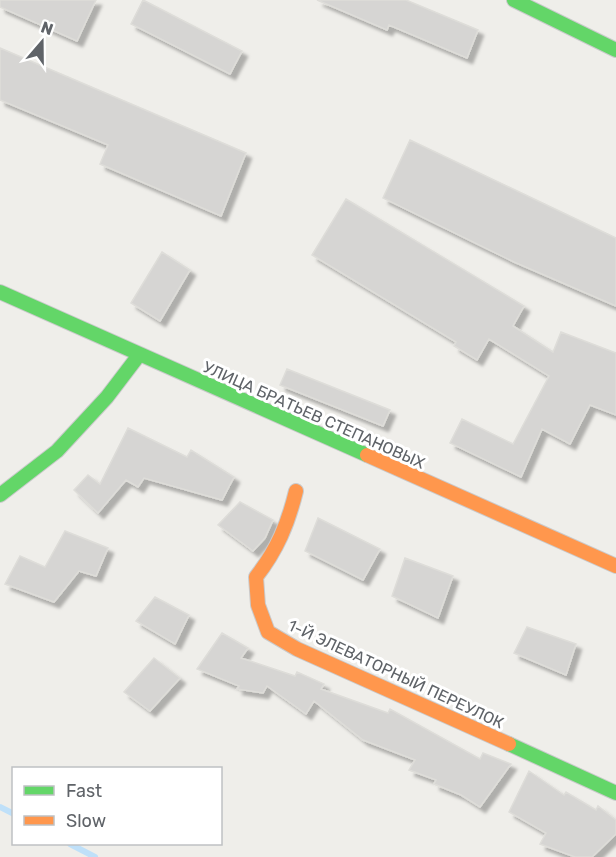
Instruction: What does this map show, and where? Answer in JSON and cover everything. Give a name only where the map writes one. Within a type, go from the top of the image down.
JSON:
[{"type":"street","points":[[514,0],[616,50]]},
{"type":"street","name":"УЛИЦА БРАТЬЕВ СТЕПАНОВЫХ","points":[[0,292],[616,566]]},
{"type":"street","points":[[0,495],[57,451],[107,397],[139,355]]},
{"type":"street","name":"1-Й ЭЛЕВАТОРНЫЙ ПЕРЕУЛОК","points":[[296,491],[289,521],[275,552],[256,577],[258,605],[268,632],[297,649],[616,793]]},
{"type":"building","points":[[0,0],[96,0],[77,41],[0,7]]},
{"type":"building","points":[[143,0],[242,51],[230,74],[131,24]]},
{"type":"building","points":[[317,0],[406,0],[478,30],[467,58],[389,25],[387,30]]},
{"type":"building","points":[[0,48],[246,153],[221,216],[100,164],[108,145],[0,100]]},
{"type":"building","points":[[410,140],[616,238],[616,306],[514,262],[383,198]]},
{"type":"building","points":[[346,199],[524,306],[513,326],[553,352],[561,332],[616,353],[616,415],[590,405],[570,444],[542,429],[521,477],[450,443],[462,419],[513,444],[549,376],[489,339],[477,360],[454,346],[456,342],[312,255]]},
{"type":"building","points":[[162,252],[190,270],[160,321],[131,303]]},
{"type":"building","points":[[287,369],[390,410],[383,426],[280,385]]},
{"type":"building","points":[[128,428],[187,457],[191,450],[234,477],[222,500],[144,478],[138,487],[126,480],[98,513],[74,490],[88,475],[100,484]]},
{"type":"building","points":[[240,502],[273,520],[265,538],[253,551],[218,525]]},
{"type":"building","points":[[318,518],[380,549],[363,580],[305,551]]},
{"type":"building","points":[[65,531],[108,548],[96,576],[79,571],[54,602],[5,584],[20,556],[45,567]]},
{"type":"building","points":[[405,558],[453,576],[438,618],[392,596]]},
{"type":"building","points":[[155,597],[189,615],[175,644],[136,621]]},
{"type":"building","points":[[527,627],[576,644],[566,675],[514,653]]},
{"type":"building","points":[[222,633],[248,648],[241,658],[295,676],[297,672],[324,684],[321,689],[388,713],[390,709],[480,759],[483,753],[511,764],[480,807],[461,795],[434,784],[436,780],[409,770],[415,760],[363,740],[314,701],[306,714],[267,686],[263,693],[237,689],[239,686],[197,669]]},
{"type":"building","points":[[154,658],[180,678],[150,711],[124,692]]},
{"type":"building","points":[[529,771],[564,795],[566,792],[596,810],[598,806],[616,820],[616,834],[592,857],[575,857],[540,844],[546,833],[509,812]]},
{"type":"waterway","points":[[0,807],[12,813]]},
{"type":"waterway","points":[[72,845],[95,857]]},
{"type":"traffic: fast","points":[[514,0],[616,50]]},
{"type":"traffic: fast","points":[[0,292],[367,455]]},
{"type":"traffic: fast","points":[[0,495],[57,451],[107,397],[139,355]]},
{"type":"traffic: fast","points":[[509,744],[616,793]]},
{"type":"traffic: slow","points":[[367,455],[616,566]]},
{"type":"traffic: slow","points":[[296,491],[281,536],[256,577],[258,605],[268,632],[297,649],[509,744]]}]
